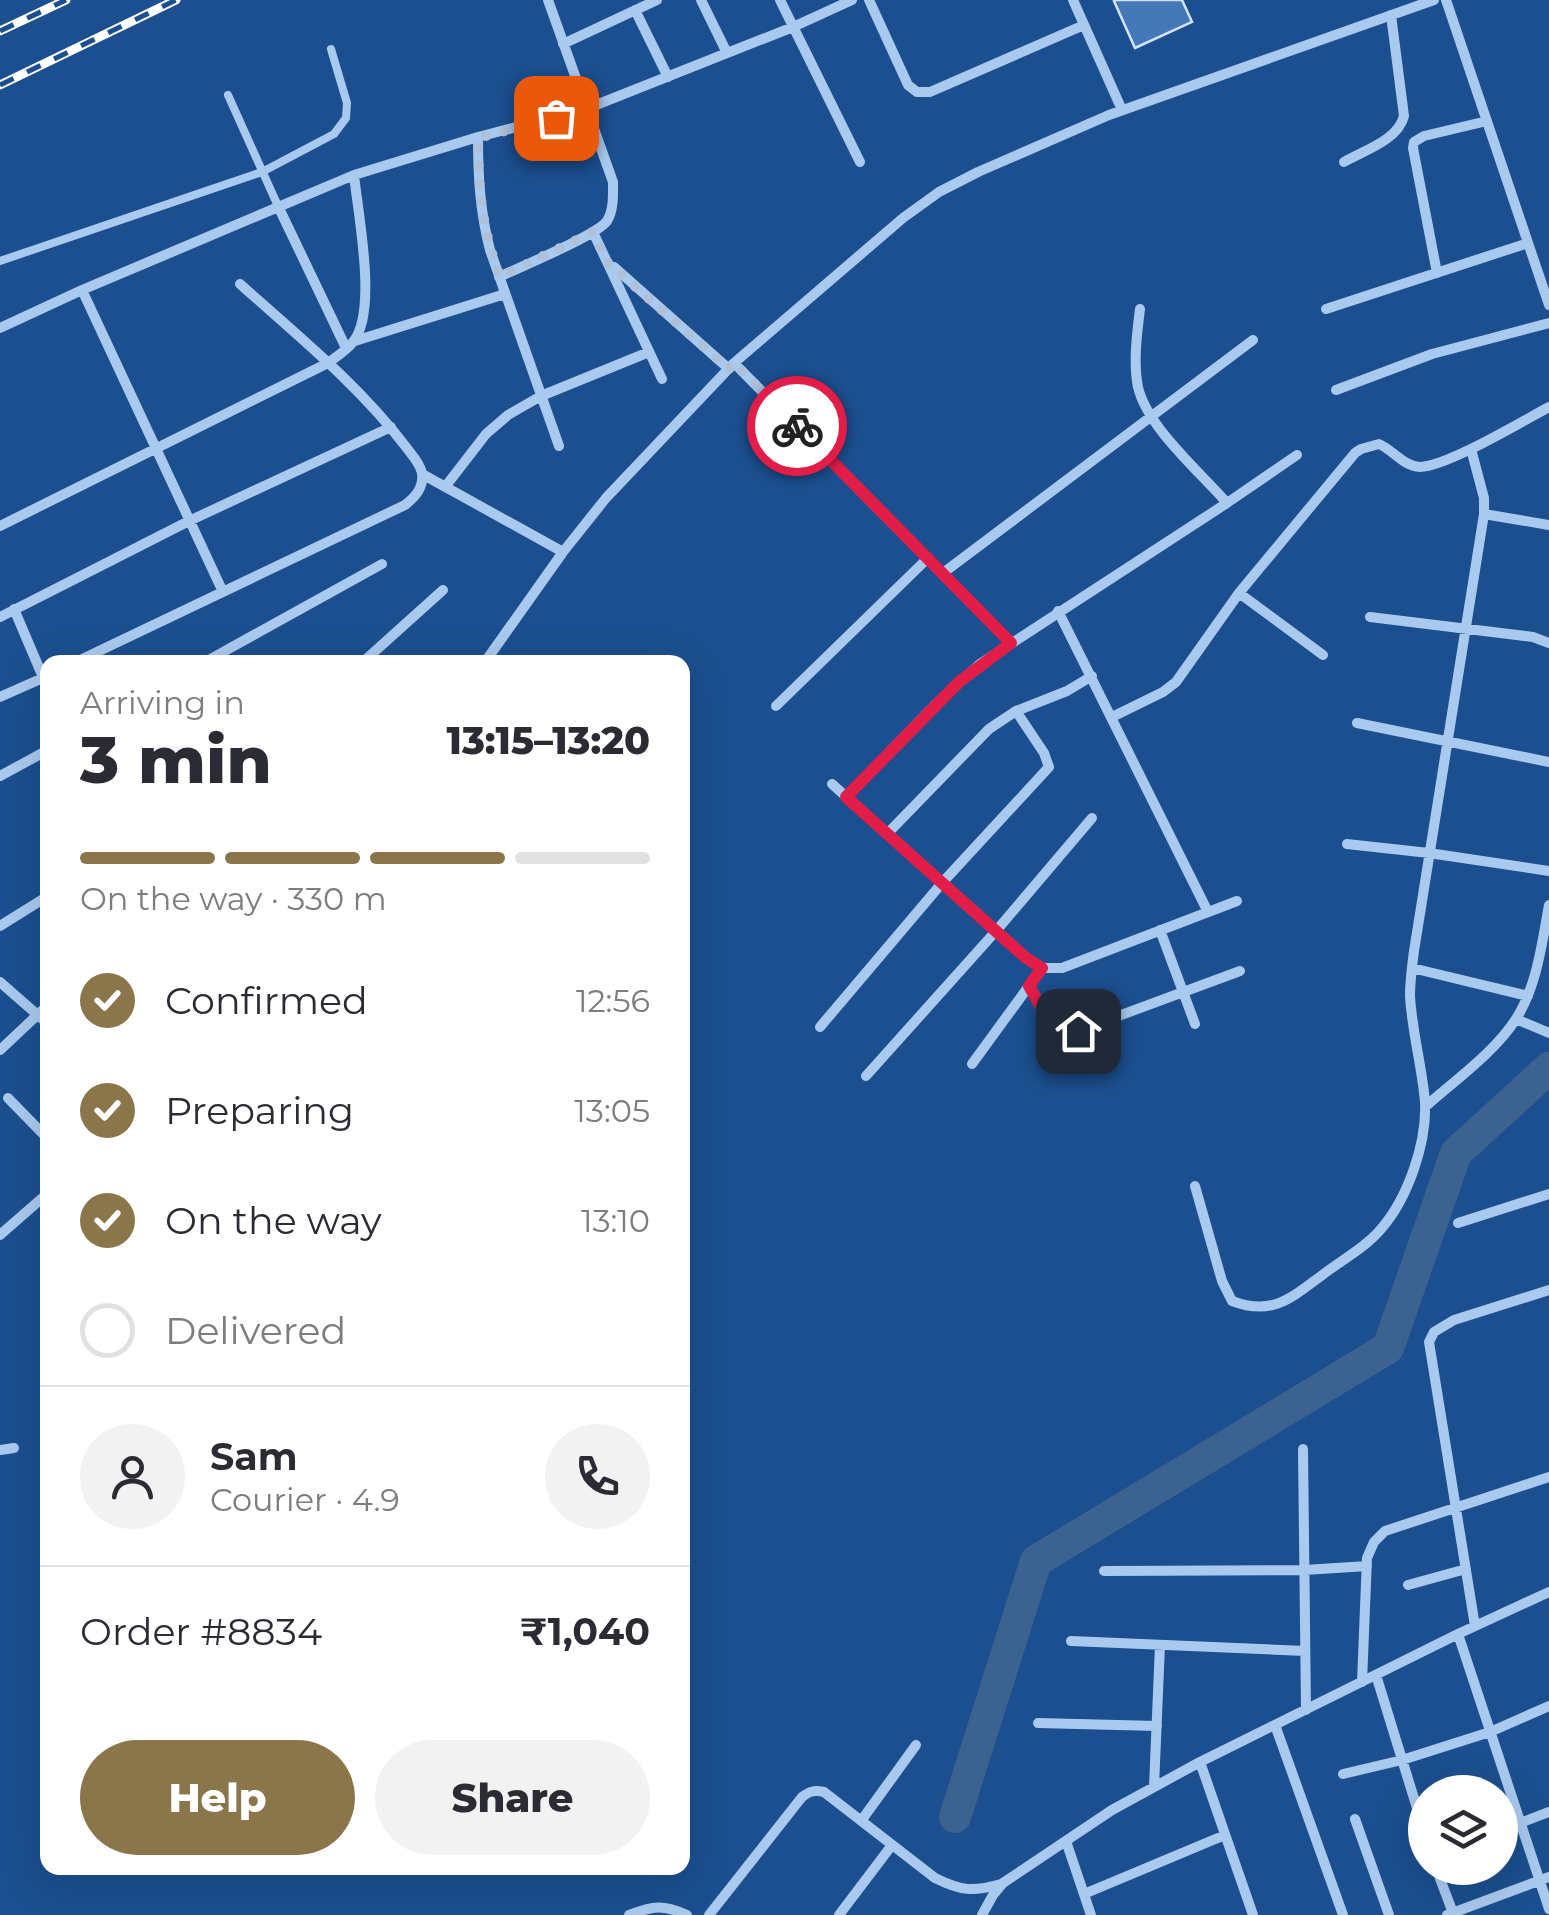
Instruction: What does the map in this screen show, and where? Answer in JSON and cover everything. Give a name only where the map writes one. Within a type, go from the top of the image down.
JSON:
[{"type":"street","points":[[500,277],[593,232],[607,221],[613,203],[613,182],[548,0]]},
{"type":"street","points":[[563,44],[657,0]]},
{"type":"street","points":[[701,0],[727,54]]},
{"type":"street","points":[[780,0],[860,162]]},
{"type":"street","points":[[0,328],[354,176],[586,110],[852,0]]},
{"type":"street","points":[[870,0],[908,86],[917,92],[930,92],[1084,25]]},
{"type":"street","points":[[1073,0],[1122,110]]},
{"type":"street","points":[[490,655],[562,552],[606,498],[732,366],[904,218],[940,192],[1122,110],[1434,0]]},
{"type":"street","points":[[1446,0],[1549,305]]},
{"type":"street","points":[[635,10],[668,77]]},
{"type":"street","points":[[1344,162],[1402,126],[1392,15]]},
{"type":"street","points":[[1436,273],[1414,142],[1486,121]]},
{"type":"street","points":[[478,138],[482,218],[559,446]]},
{"type":"street","points":[[350,345],[363,320],[366,289],[354,176]]},
{"type":"street","points":[[278,206],[350,345]]},
{"type":"street","points":[[593,232],[662,379]]},
{"type":"street","points":[[1326,309],[1528,243]]},
{"type":"street","points":[[607,262],[732,366],[1011,643]]},
{"type":"street","points":[[91,655],[405,505],[421,486],[418,463],[391,427],[328,363],[240,284]]},
{"type":"street","points":[[82,290],[223,592]]},
{"type":"street","points":[[0,526],[328,363],[350,345],[505,294]]},
{"type":"street","points":[[1140,309],[1136,340],[1138,384],[1144,405],[1228,503]]},
{"type":"street","points":[[1336,390],[1432,354],[1549,324]]},
{"type":"street","points":[[943,574],[1253,340]]},
{"type":"street","points":[[445,487],[497,423],[541,396],[650,352]]},
{"type":"street","points":[[1112,717],[1176,682],[1239,593],[1362,448],[1379,444],[1402,461],[1418,467],[1432,464],[1471,449],[1549,406]]},
{"type":"street","points":[[0,617],[190,520],[391,427]]},
{"type":"street","points":[[1194,1186],[1222,1281],[1232,1301],[1249,1308],[1266,1308],[1289,1300],[1378,1232],[1395,1210],[1412,1176],[1425,1106],[1412,1023],[1412,968],[1484,514],[1484,498],[1471,449]]},
{"type":"street","points":[[846,797],[959,682],[1058,611],[1297,455]]},
{"type":"street","points":[[422,474],[562,552]]},
{"type":"street","points":[[1484,514],[1549,525]]},
{"type":"street","points":[[776,706],[928,558]]},
{"type":"street","points":[[218,655],[382,564]]},
{"type":"street","points":[[371,655],[444,590]]},
{"type":"street","points":[[1239,593],[1323,655]]},
{"type":"street","points":[[14,609],[40,668]]},
{"type":"street","points":[[1058,611],[1208,912]]},
{"type":"street","points":[[1370,617],[1533,637],[1549,643]]},
{"type":"street","points":[[887,834],[989,728],[1016,711],[1054,697],[1092,676]]},
{"type":"street","points":[[0,698],[40,683]]},
{"type":"street","points":[[820,1027],[942,882],[1049,767],[1016,711]]},
{"type":"street","points":[[1357,723],[1549,762]]},
{"type":"street","points":[[0,776],[40,754]]},
{"type":"street","points":[[832,784],[1026,958],[1042,968],[1062,968],[1237,901]]},
{"type":"street","points":[[866,1076],[1092,818]]},
{"type":"street","points":[[1347,844],[1549,871]]},
{"type":"street","points":[[0,926],[40,901]]},
{"type":"street","points":[[1425,1106],[1499,1040],[1516,1019],[1528,996],[1549,906]]},
{"type":"street","points":[[1160,930],[1196,1024]]},
{"type":"street","points":[[972,1064],[1042,968]]},
{"type":"street","points":[[1412,968],[1528,996]]},
{"type":"street","points":[[1029,986],[1051,1021],[1064,1032],[1078,1031],[1240,971]]},
{"type":"street","points":[[0,982],[40,1017]]},
{"type":"street","points":[[0,1050],[40,1012]]},
{"type":"street","points":[[1516,1019],[1548,1031]]},
{"type":"street","points":[[8,1098],[40,1132]]},
{"type":"street","points":[[1458,1223],[1549,1194]]},
{"type":"street","points":[[0,1234],[40,1201]]},
{"type":"street","points":[[1475,1626],[1430,1342],[1434,1332],[1454,1320],[1549,1290]]},
{"type":"street","points":[[0,1450],[14,1448]]},
{"type":"street","points":[[1303,1449],[1306,1710]]},
{"type":"street","points":[[1362,1682],[1367,1558],[1384,1531],[1549,1477]]},
{"type":"street","points":[[1104,1571],[1367,1566]]},
{"type":"street","points":[[1408,1585],[1466,1569]]},
{"type":"street","points":[[982,1915],[1003,1883],[1112,1810],[1200,1762],[1549,1592]]},
{"type":"street","points":[[1458,1634],[1505,1775]]},
{"type":"street","points":[[1071,1641],[1305,1651]]},
{"type":"street","points":[[1154,1787],[1160,1645]]},
{"type":"street","points":[[1376,1675],[1408,1779]]},
{"type":"street","points":[[1343,1774],[1490,1732],[1549,1706]]},
{"type":"street","points":[[1038,1723],[1157,1726]]},
{"type":"street","points":[[1276,1725],[1344,1915]]},
{"type":"street","points":[[861,1821],[916,1744]]},
{"type":"street","points":[[1200,1762],[1252,1915]]},
{"type":"street","points":[[708,1915],[810,1792],[824,1792],[952,1887],[979,1890],[1003,1883]]},
{"type":"street","points":[[1520,1823],[1549,1812]]},
{"type":"street","points":[[1518,1816],[1544,1879],[1549,1909]]},
{"type":"street","points":[[1355,1818],[1389,1915]]},
{"type":"street","points":[[1084,1894],[1226,1835]]},
{"type":"street","points":[[1066,1841],[1090,1915]]},
{"type":"street","points":[[838,1915],[892,1845]]},
{"type":"street","points":[[1441,1885],[1450,1914],[1544,1879]]},
{"type":"street","points":[[629,1915],[666,1906],[687,1915]]},
{"type":"lane","points":[[0,261],[262,172],[334,134],[346,118],[347,104],[331,49]]},
{"type":"lane","points":[[228,95],[278,206]]},
{"type":"building","points":[[1116,0],[1182,0],[1192,22],[1135,48]]},
{"type":"waterway","points":[[955,1817],[1036,1561],[1388,1348],[1456,1153],[1549,1068]]},
{"type":"railway","points":[[0,31],[66,0]]},
{"type":"railway","points":[[0,85],[176,0]]},
{"type":"way so far","points":[[556,118],[478,138],[482,218],[500,277],[593,232],[607,262],[729,369],[734,363],[797,426]]},
{"type":"route","points":[[797,426],[1011,643],[959,682],[846,797],[1042,968],[1029,986],[1051,1021],[1064,1032],[1078,1031]]}]
